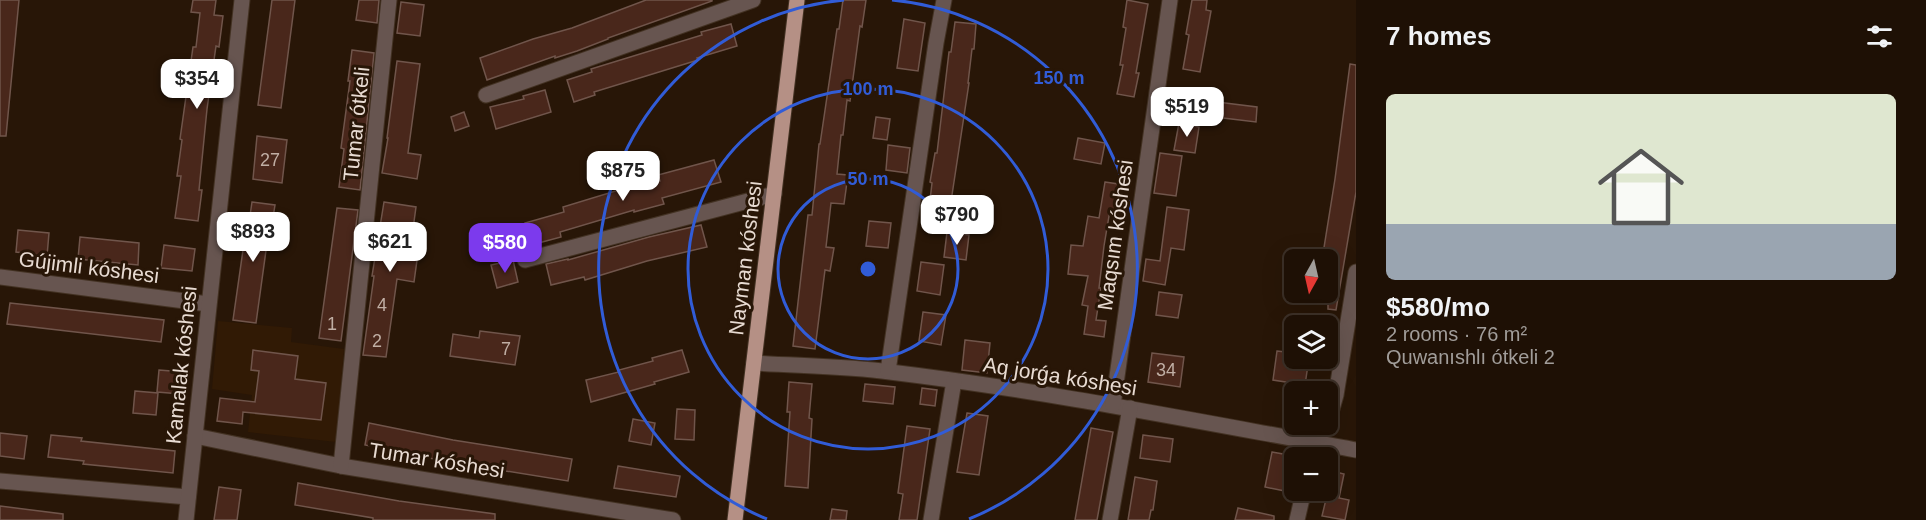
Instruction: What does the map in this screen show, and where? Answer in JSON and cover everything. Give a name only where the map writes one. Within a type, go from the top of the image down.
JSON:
[{"type":"main road","name":"Nayman kóshesi","points":[[735,520],[797,0]]},
{"type":"street","name":"Kamalak kóshesi","points":[[186,520],[242,0]]},
{"type":"street","name":"Tumar ótkeli","points":[[341,466],[389,0]]},
{"type":"street","points":[[486,95],[753,0]]},
{"type":"street","points":[[888,372],[944,0]]},
{"type":"street","name":"Maqsım kóshesi","points":[[1113,405],[1170,0]]},
{"type":"street","points":[[525,260],[774,194]]},
{"type":"street","points":[[1338,382],[1356,272]]},
{"type":"street","name":"Gújimli kóshesi","points":[[0,277],[208,304]]},
{"type":"street","name":"Aq jorǵa kóshesi","points":[[754,363],[888,372],[1113,405],[1217,426],[1301,447]]},
{"type":"street","points":[[931,520],[954,381]]},
{"type":"street","points":[[1110,520],[1130,408]]},
{"type":"street","name":"Tumar kóshesi","points":[[195,436],[341,466],[673,520]]},
{"type":"street","name":"Aq jorǵa kóshesi","points":[[1338,450],[1356,450]]},
{"type":"street","points":[[0,481],[188,497]]},
{"type":"street","points":[[1297,520],[1301,501]]},
{"type":"shaded area","points":[[218,321],[292,328],[291,342],[344,349],[336,442],[248,432],[252,395],[212,389]]},
{"type":"building","points":[[0,0],[19,0],[6,136],[0,136]]},
{"type":"building","points":[[193,0],[216,0],[214,15],[223,16],[219,47],[216,46],[207,109],[198,221],[175,218],[181,176],[177,176],[182,140],[180,139],[200,13],[191,12]]},
{"type":"building","points":[[272,0],[295,0],[281,108],[258,105]]},
{"type":"building","points":[[359,0],[379,0],[377,23],[356,20]]},
{"type":"building","points":[[646,0],[712,1],[577,51],[555,58],[555,56],[487,80],[480,58],[572,28]]},
{"type":"building","points":[[843,0],[866,0],[862,27],[860,26],[850,101],[847,100],[843,135],[841,135],[837,174],[848,175],[844,204],[831,203],[826,247],[834,248],[830,271],[825,270],[815,349],[793,346],[808,215],[812,215],[819,144]]},
{"type":"building","points":[[1127,0],[1148,4],[1134,97],[1117,94],[1123,65],[1120,65],[1126,28],[1123,27]]},
{"type":"building","points":[[1192,0],[1207,0],[1206,10],[1211,11],[1200,72],[1183,69]]},
{"type":"building","points":[[401,2],[424,5],[420,36],[397,33]]},
{"type":"building","points":[[904,19],[925,23],[918,71],[897,68]]},
{"type":"building","points":[[955,22],[976,24],[950,220],[928,218],[932,183],[930,182],[935,153],[937,153],[949,52],[951,52]]},
{"type":"building","points":[[731,24],[737,46],[594,92],[595,95],[574,102],[567,80],[592,72],[591,69]]},
{"type":"building","points":[[352,50],[374,53],[360,190],[339,187]]},
{"type":"building","points":[[397,61],[420,64],[408,153],[421,155],[417,179],[382,173]]},
{"type":"building","points":[[1350,64],[1356,65],[1356,192],[1338,298],[1338,249],[1324,249]]},
{"type":"building","points":[[545,90],[551,112],[496,129],[490,107],[524,99],[523,96]]},
{"type":"building","points":[[1217,102],[1257,107],[1256,122],[1215,117]]},
{"type":"building","points":[[464,112],[469,126],[455,131],[451,117]]},
{"type":"building","points":[[876,117],[890,119],[887,140],[873,138]]},
{"type":"building","points":[[1179,123],[1199,127],[1195,153],[1174,150]]},
{"type":"building","points":[[257,136],[287,140],[282,183],[253,179]]},
{"type":"building","points":[[1078,138],[1105,143],[1101,164],[1074,159]]},
{"type":"building","points":[[888,145],[910,148],[907,173],[886,170]]},
{"type":"building","points":[[1160,153],[1182,156],[1176,196],[1154,193]]},
{"type":"building","points":[[714,160],[721,182],[662,198],[664,204],[634,212],[634,210],[560,232],[561,237],[531,245],[525,223],[564,212],[563,207],[622,189],[622,191],[660,181],[658,175]]},
{"type":"building","points":[[1105,182],[1125,185],[1121,212],[1110,210],[1104,246],[1096,320],[1106,321],[1104,337],[1084,334],[1088,306],[1082,305],[1088,276],[1068,274],[1071,245],[1083,246],[1088,216],[1099,218]]},
{"type":"building","points":[[252,202],[275,205],[270,236],[268,236],[256,323],[233,320]]},
{"type":"building","points":[[384,202],[416,207],[410,251],[418,253],[414,282],[397,279],[386,357],[363,355],[374,276],[372,276]]},
{"type":"building","points":[[1167,207],[1189,210],[1184,250],[1171,248],[1165,285],[1143,281],[1146,259],[1160,261]]},
{"type":"building","points":[[337,208],[358,210],[341,341],[319,338]]},
{"type":"building","points":[[869,221],[891,223],[888,248],[866,246]]},
{"type":"building","points":[[701,225],[707,247],[647,261],[585,280],[584,277],[551,285],[546,264]]},
{"type":"building","points":[[18,230],[49,233],[47,256],[16,252]]},
{"type":"building","points":[[947,232],[969,235],[966,260],[944,257]]},
{"type":"building","points":[[80,237],[139,243],[138,265],[78,259]]},
{"type":"building","points":[[164,245],[195,249],[192,271],[161,268]]},
{"type":"building","points":[[513,260],[518,282],[497,288],[491,265]]},
{"type":"building","points":[[921,262],[944,265],[940,295],[917,291]]},
{"type":"building","points":[[1159,292],[1182,295],[1178,318],[1156,315]]},
{"type":"building","points":[[10,303],[164,320],[161,342],[7,324]]},
{"type":"building","points":[[1328,303],[1337,303],[1336,310],[1328,309]]},
{"type":"building","points":[[923,312],[946,315],[941,345],[919,341]]},
{"type":"building","points":[[480,331],[520,336],[515,365],[450,356],[453,334],[479,338]]},
{"type":"building","points":[[965,340],[990,343],[987,373],[962,370]]},
{"type":"building","points":[[253,350],[298,356],[295,379],[326,383],[321,420],[243,412],[242,424],[217,421],[220,398],[255,402],[259,371],[251,370]]},
{"type":"building","points":[[682,350],[689,372],[591,402],[586,380],[619,372],[619,370],[653,361],[652,358]]},
{"type":"building","points":[[1277,351],[1284,352],[1284,369],[1307,369],[1306,381],[1273,380]]},
{"type":"building","points":[[1152,353],[1184,357],[1180,387],[1148,382]]},
{"type":"building","points":[[159,370],[183,372],[181,394],[157,392]]},
{"type":"building","points":[[789,382],[812,384],[808,488],[785,486],[790,412],[787,412]]},
{"type":"building","points":[[865,384],[895,387],[893,404],[863,401]]},
{"type":"building","points":[[922,388],[937,390],[935,406],[920,404]]},
{"type":"building","points":[[135,391],[158,393],[156,415],[133,413]]},
{"type":"building","points":[[677,409],[695,410],[694,440],[675,439]]},
{"type":"building","points":[[967,413],[988,416],[979,475],[957,472]]},
{"type":"building","points":[[633,419],[655,423],[651,445],[629,441]]},
{"type":"building","points":[[369,423],[453,440],[572,459],[568,481],[444,461],[365,445]]},
{"type":"building","points":[[907,426],[930,429],[917,520],[899,520],[903,494],[898,493]]},
{"type":"building","points":[[1091,428],[1113,432],[1097,520],[1075,520]]},
{"type":"building","points":[[0,433],[27,436],[24,459],[0,456]]},
{"type":"building","points":[[51,435],[82,438],[81,441],[175,451],[173,473],[83,464],[84,461],[48,457]]},
{"type":"building","points":[[1143,435],[1173,439],[1170,462],[1140,458]]},
{"type":"building","points":[[1272,452],[1284,454],[1284,491],[1265,487]]},
{"type":"building","points":[[618,466],[680,476],[676,497],[614,488]]},
{"type":"building","points":[[1338,472],[1344,474],[1339,498],[1349,500],[1345,520],[1322,516],[1326,501],[1338,501]]},
{"type":"building","points":[[1135,477],[1157,481],[1153,510],[1151,510],[1149,520],[1128,520]]},
{"type":"building","points":[[298,483],[399,501],[495,514],[495,520],[373,520],[373,518],[295,505]]},
{"type":"building","points":[[219,487],[241,490],[237,520],[214,520]]},
{"type":"building","points":[[0,506],[63,514],[63,520],[0,520]]},
{"type":"building","points":[[1238,508],[1274,516],[1274,520],[1235,520]]},
{"type":"building","points":[[832,509],[847,511],[846,520],[830,520]]}]
